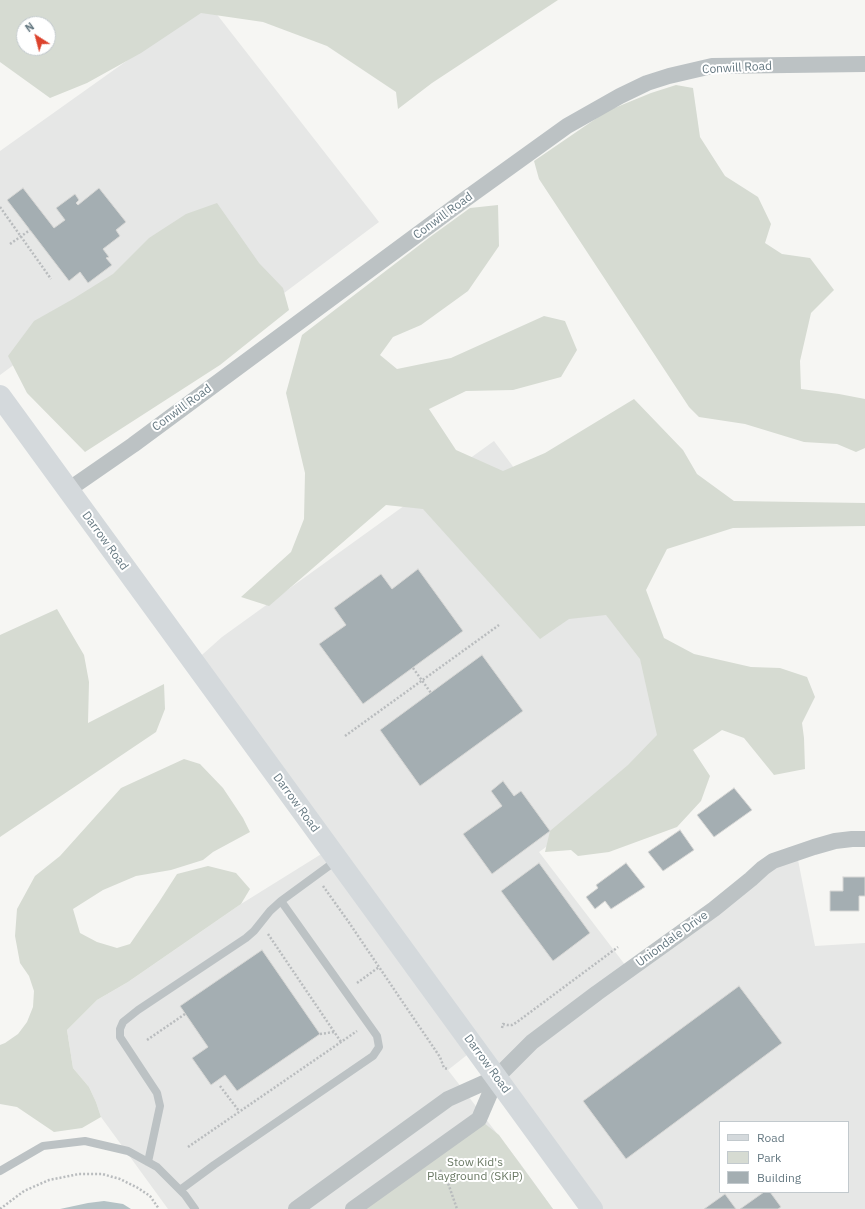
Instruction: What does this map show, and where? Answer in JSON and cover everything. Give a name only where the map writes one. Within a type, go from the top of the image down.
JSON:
[{"type":"main road","name":"Darrow Road","points":[[0,396],[592,1209]]},
{"type":"street","name":"Conwill Road","points":[[68,490],[133,445],[460,203],[567,126],[620,96],[668,76],[712,66],[865,64]]},
{"type":"street","name":"Uniondale Drive","points":[[497,1077],[532,1042],[597,993],[714,909],[773,861],[835,841],[865,839]]},
{"type":"street","points":[[296,1209],[448,1099],[497,1077]]},
{"type":"street","points":[[353,1209],[479,1119],[497,1077]]},
{"type":"lane","points":[[148,1162],[160,1106],[157,1093],[120,1037],[120,1029],[123,1022],[138,1010],[246,938],[254,931],[270,910],[338,860]]},
{"type":"lane","points":[[180,1190],[373,1056],[379,1047],[378,1036],[281,901]]},
{"type":"lane","points":[[0,1171],[43,1146],[85,1141],[128,1151],[157,1167],[180,1190],[195,1209]]},
{"type":"path","points":[[0,207],[51,279]]},
{"type":"path","points":[[10,244],[30,230]]},
{"type":"path","points":[[345,736],[499,625]]},
{"type":"path","points":[[413,668],[431,693]]},
{"type":"path","points":[[315,876],[440,1057],[444,1068],[448,1069]]},
{"type":"path","points":[[260,923],[341,1042]]},
{"type":"path","points":[[502,1028],[503,1024],[512,1025],[517,1022],[618,947]]},
{"type":"path","points":[[345,991],[379,967]]},
{"type":"path","points":[[147,1040],[185,1014]]},
{"type":"path","points":[[188,1147],[357,1031],[361,1037]]},
{"type":"path","points":[[320,1034],[334,1032]]},
{"type":"path","points":[[220,1086],[238,1112]]},
{"type":"path","points":[[437,1166],[447,1180],[457,1209]]},
{"type":"path","points":[[0,1209],[24,1191],[49,1180],[79,1174],[102,1174],[120,1179],[138,1188],[150,1196],[159,1209]]},
{"type":"shaded area","points":[[208,3],[379,222],[252,317],[190,235],[0,375],[0,151]]},
{"type":"shaded area","points":[[494,441],[709,730],[539,852],[629,970],[497,1077],[194,662],[222,637]]},
{"type":"shaded area","points":[[323,853],[472,1051],[448,1070],[553,1209],[168,1209],[101,1117],[89,1087],[73,1068],[67,1030],[97,1000],[128,982],[241,904]]},
{"type":"shaded area","points":[[798,860],[815,946],[865,943],[865,1209],[599,1209],[504,1079],[535,1046],[776,865]]},
{"type":"shaded area","points":[[104,1201],[123,1204],[131,1209],[60,1209],[88,1203]]},
{"type":"green space","points":[[0,0],[558,0],[432,83],[398,109],[396,92],[327,46],[263,22],[201,13],[141,53],[87,83],[50,98],[0,62]]},
{"type":"green space","points":[[676,85],[693,88],[700,137],[725,176],[758,197],[771,224],[765,243],[782,254],[810,258],[834,290],[811,313],[800,361],[801,389],[865,399],[865,448],[856,452],[837,444],[804,442],[745,424],[699,417],[689,407],[539,179],[534,161],[607,111],[651,93]]},
{"type":"green space","points":[[217,203],[259,263],[283,288],[289,310],[220,365],[85,452],[27,393],[8,356],[34,321],[113,274],[149,238],[186,214]]},
{"type":"green space","points":[[498,205],[499,246],[468,291],[421,325],[393,337],[380,355],[397,369],[451,358],[544,316],[565,321],[577,350],[561,377],[513,390],[466,391],[429,409],[456,450],[503,471],[545,453],[634,399],[683,450],[697,474],[734,501],[865,503],[865,526],[733,528],[667,549],[646,590],[664,638],[694,654],[751,667],[780,668],[807,677],[815,697],[802,723],[805,769],[774,775],[744,738],[722,730],[693,750],[710,776],[701,801],[677,827],[609,852],[578,856],[571,850],[545,852],[550,831],[628,765],[657,735],[640,659],[606,615],[569,619],[540,639],[423,509],[386,505],[269,606],[241,597],[291,552],[304,519],[305,473],[286,393],[302,335],[470,208]]},
{"type":"green space","points":[[57,609],[84,655],[89,682],[88,723],[164,684],[165,709],[156,732],[0,837],[0,635]]},
{"type":"green space","points":[[184,759],[200,764],[223,788],[243,818],[250,832],[213,852],[203,860],[171,870],[136,876],[103,890],[73,909],[80,933],[97,942],[117,948],[130,944],[177,874],[208,866],[236,873],[250,889],[241,904],[128,982],[97,1000],[67,1030],[73,1068],[89,1087],[101,1117],[82,1128],[54,1132],[17,1107],[0,1104],[0,1045],[18,1034],[27,1022],[33,1007],[34,991],[29,976],[20,963],[15,936],[17,909],[35,876],[60,856],[121,788]]},
{"type":"green space","name":"Stow Kid's Playground (SKiP)","points":[[479,1119],[499,1135],[553,1209],[354,1209]]},
{"type":"building","points":[[23,188],[54,228],[65,220],[56,208],[75,194],[79,200],[76,203],[78,205],[99,188],[126,222],[116,230],[120,236],[103,249],[109,257],[106,258],[112,265],[88,283],[80,272],[69,281],[7,200]]},
{"type":"building","points":[[418,569],[463,631],[363,704],[319,644],[346,625],[334,608],[381,574],[392,589]]},
{"type":"building","points":[[482,655],[523,711],[420,786],[380,730]]},
{"type":"building","points":[[503,781],[514,796],[521,791],[550,831],[492,874],[463,834],[502,806],[491,791]]},
{"type":"building","points":[[734,788],[752,810],[714,837],[697,815]]},
{"type":"building","points":[[680,830],[694,850],[663,871],[648,852]]},
{"type":"building","points":[[539,863],[590,933],[553,961],[501,891]]},
{"type":"building","points":[[626,863],[645,887],[611,909],[605,901],[595,909],[586,897],[598,888],[596,885]]},
{"type":"building","points":[[843,877],[865,877],[865,896],[859,896],[859,911],[830,911],[830,891],[843,891]]},
{"type":"building","points":[[262,950],[320,1034],[237,1091],[225,1075],[211,1085],[192,1058],[208,1047],[180,1006]]},
{"type":"building","points":[[739,986],[782,1043],[626,1159],[583,1101]]},
{"type":"building","points":[[763,1193],[771,1193],[781,1207],[778,1209],[740,1209]]},
{"type":"building","points":[[725,1194],[736,1209],[704,1209]]}]
